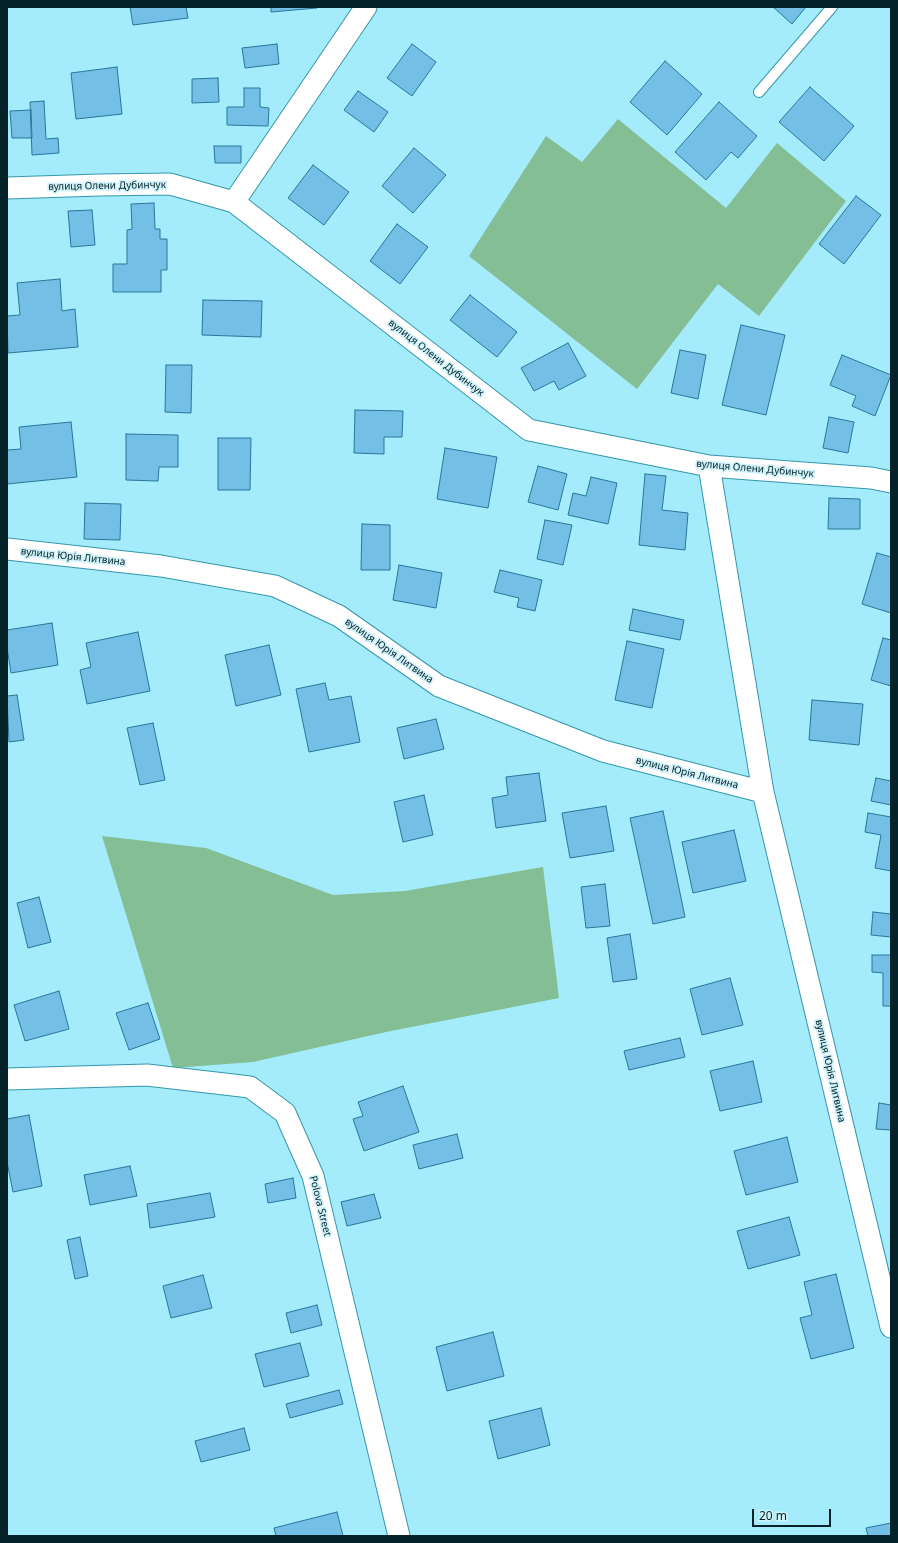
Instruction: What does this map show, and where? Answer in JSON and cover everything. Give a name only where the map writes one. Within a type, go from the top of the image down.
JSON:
[{"type":"street","points":[[234,202],[366,7]]},
{"type":"street","name":"вулиця Олени Дубинчук","points":[[7,188],[170,184],[234,202],[529,430],[709,466],[871,478],[891,482]]},
{"type":"street","name":"вулиця Юрія Литвина","points":[[709,466],[763,792],[891,1327]]},
{"type":"street","name":"вулиця Юрія Литвина","points":[[7,550],[161,566],[275,586],[339,616],[438,686],[604,751],[763,792]]},
{"type":"street","name":"Polova Street","points":[[7,1079],[147,1075],[242,1086],[250,1087],[286,1113],[313,1176],[399,1536]]},
{"type":"lane","points":[[759,92],[832,7]]},
{"type":"green space","points":[[618,119],[726,208],[777,143],[846,201],[759,316],[718,284],[637,389],[469,256],[546,136],[582,162]]},
{"type":"green space","points":[[102,836],[206,848],[333,895],[405,891],[543,867],[559,998],[386,1032],[253,1062],[173,1068]]},
{"type":"building","points":[[130,7],[186,7],[188,18],[133,25]]},
{"type":"building","points":[[271,7],[317,7],[317,8],[271,12]]},
{"type":"building","points":[[773,7],[806,7],[792,24]]},
{"type":"building","points":[[277,44],[279,64],[245,68],[242,48]]},
{"type":"building","points":[[412,44],[436,62],[412,96],[387,78]]},
{"type":"building","points":[[665,61],[702,94],[667,135],[630,102]]},
{"type":"building","points":[[117,67],[122,114],[76,119],[71,73]]},
{"type":"building","points":[[218,78],[219,102],[192,103],[192,79]]},
{"type":"building","points":[[810,87],[854,126],[824,161],[779,122]]},
{"type":"building","points":[[244,88],[260,88],[260,107],[269,108],[268,126],[227,125],[227,107],[244,107]]},
{"type":"building","points":[[358,91],[388,112],[374,132],[344,110]]},
{"type":"building","points":[[44,101],[46,139],[58,138],[59,153],[32,155],[30,102]]},
{"type":"building","points":[[719,102],[757,136],[738,158],[731,152],[706,180],[675,152]]},
{"type":"building","points":[[31,110],[32,138],[12,138],[10,111]]},
{"type":"building","points":[[214,146],[241,146],[241,163],[215,163]]},
{"type":"building","points":[[414,148],[446,175],[413,213],[382,186]]},
{"type":"building","points":[[313,165],[349,192],[324,225],[288,198]]},
{"type":"building","points":[[856,196],[881,215],[844,264],[819,244]]},
{"type":"building","points":[[154,203],[155,229],[160,229],[160,239],[167,239],[167,270],[161,270],[161,292],[113,292],[113,264],[127,264],[127,230],[132,229],[131,204]]},
{"type":"building","points":[[92,210],[95,245],[71,247],[68,211]]},
{"type":"building","points":[[397,224],[428,247],[400,284],[370,261]]},
{"type":"building","points":[[60,279],[62,311],[75,309],[78,347],[8,353],[7,316],[20,315],[17,283]]},
{"type":"building","points":[[470,295],[517,332],[497,357],[450,320]]},
{"type":"building","points":[[203,300],[262,301],[261,337],[202,335]]},
{"type":"building","points":[[741,325],[785,335],[766,415],[722,405]]},
{"type":"building","points":[[568,343],[586,376],[559,390],[554,381],[534,391],[521,368]]},
{"type":"building","points":[[680,350],[706,355],[698,399],[671,393]]},
{"type":"building","points":[[842,355],[891,375],[875,416],[852,406],[856,396],[830,385]]},
{"type":"building","points":[[166,365],[192,365],[191,413],[165,412]]},
{"type":"building","points":[[355,410],[403,411],[402,437],[384,437],[384,454],[354,453]]},
{"type":"building","points":[[829,417],[854,422],[848,453],[823,448]]},
{"type":"building","points":[[71,422],[77,477],[7,484],[7,450],[21,449],[19,427]]},
{"type":"building","points":[[126,434],[178,435],[178,467],[159,467],[158,481],[126,480]]},
{"type":"building","points":[[218,438],[251,438],[250,490],[218,490]]},
{"type":"building","points":[[445,448],[497,457],[488,508],[437,499]]},
{"type":"building","points":[[538,466],[567,474],[558,510],[528,502]]},
{"type":"building","points":[[645,474],[666,476],[662,510],[688,513],[685,550],[639,545]]},
{"type":"building","points":[[591,477],[617,483],[608,524],[568,515],[573,493],[586,496]]},
{"type":"building","points":[[829,498],[860,499],[860,529],[828,529]]},
{"type":"building","points":[[85,503],[121,504],[120,540],[84,539]]},
{"type":"building","points":[[545,520],[572,525],[563,565],[537,559]]},
{"type":"building","points":[[362,524],[390,525],[390,570],[361,570]]},
{"type":"building","points":[[877,553],[891,557],[891,613],[862,604]]},
{"type":"building","points":[[399,565],[442,573],[436,608],[393,600]]},
{"type":"building","points":[[500,570],[542,580],[535,611],[517,607],[519,598],[494,592]]},
{"type":"building","points":[[633,609],[684,620],[680,640],[629,630]]},
{"type":"building","points":[[52,623],[58,665],[11,673],[7,648],[7,630]]},
{"type":"building","points":[[138,632],[150,691],[87,704],[80,670],[91,667],[86,643]]},
{"type":"building","points":[[883,638],[891,640],[891,686],[871,680]]},
{"type":"building","points":[[627,641],[664,649],[652,708],[615,700]]},
{"type":"building","points":[[269,645],[281,695],[236,706],[225,655]]},
{"type":"building","points":[[325,683],[329,700],[351,696],[360,742],[309,752],[296,689]]},
{"type":"building","points":[[17,695],[24,740],[9,742],[7,696]]},
{"type":"building","points":[[812,700],[863,704],[859,745],[809,740]]},
{"type":"building","points":[[436,719],[444,749],[404,759],[397,728]]},
{"type":"building","points":[[153,723],[165,780],[140,785],[127,728]]},
{"type":"building","points":[[539,773],[546,821],[496,828],[492,798],[508,795],[506,777]]},
{"type":"building","points":[[876,778],[891,781],[891,805],[871,801]]},
{"type":"building","points":[[424,795],[433,835],[403,842],[394,802]]},
{"type":"building","points":[[606,806],[614,851],[570,858],[562,813]]},
{"type":"building","points":[[663,811],[685,917],[653,924],[630,818]]},
{"type":"building","points":[[868,813],[891,817],[891,871],[875,868],[881,835],[865,832]]},
{"type":"building","points":[[734,830],[746,881],[693,893],[682,842]]},
{"type":"building","points":[[605,884],[610,926],[586,928],[581,887]]},
{"type":"building","points":[[39,897],[51,942],[28,948],[17,903]]},
{"type":"building","points":[[873,912],[891,914],[891,937],[871,935]]},
{"type":"building","points":[[630,934],[637,979],[613,982],[607,938]]},
{"type":"building","points":[[872,955],[891,955],[891,1006],[883,1006],[883,973],[872,972]]},
{"type":"building","points":[[730,978],[743,1025],[702,1035],[690,989]]},
{"type":"building","points":[[59,991],[69,1029],[25,1041],[14,1005]]},
{"type":"building","points":[[148,1003],[160,1039],[129,1050],[116,1013]]},
{"type":"building","points":[[680,1038],[685,1057],[629,1070],[624,1051]]},
{"type":"building","points":[[753,1061],[762,1102],[720,1111],[710,1071]]},
{"type":"building","points":[[403,1086],[419,1132],[364,1151],[353,1119],[363,1116],[358,1102]]},
{"type":"building","points":[[879,1103],[891,1105],[891,1130],[876,1129]]},
{"type":"building","points":[[29,1115],[42,1186],[13,1192],[7,1162],[7,1119]]},
{"type":"building","points":[[457,1134],[463,1158],[419,1169],[413,1145]]},
{"type":"building","points":[[787,1137],[798,1182],[746,1195],[734,1151]]},
{"type":"building","points":[[130,1166],[137,1196],[90,1205],[84,1175]]},
{"type":"building","points":[[293,1178],[296,1198],[268,1203],[265,1184]]},
{"type":"building","points":[[210,1193],[215,1217],[150,1228],[147,1204]]},
{"type":"building","points":[[374,1194],[381,1218],[347,1226],[341,1202]]},
{"type":"building","points":[[789,1217],[800,1255],[748,1269],[737,1231]]},
{"type":"building","points":[[80,1237],[88,1276],[75,1279],[67,1240]]},
{"type":"building","points":[[836,1274],[854,1348],[811,1359],[800,1318],[812,1315],[804,1282]]},
{"type":"building","points":[[203,1275],[212,1308],[171,1318],[163,1286]]},
{"type":"building","points":[[317,1305],[322,1325],[291,1333],[286,1313]]},
{"type":"building","points":[[493,1332],[504,1376],[447,1391],[436,1347]]},
{"type":"building","points":[[300,1343],[309,1376],[264,1387],[255,1354]]},
{"type":"building","points":[[339,1390],[343,1404],[290,1418],[286,1404]]},
{"type":"building","points":[[541,1408],[550,1445],[498,1459],[489,1421]]},
{"type":"building","points":[[244,1428],[250,1450],[201,1462],[195,1441]]},
{"type":"building","points":[[337,1512],[343,1536],[276,1536],[274,1528]]},
{"type":"building","points":[[891,1523],[891,1536],[868,1536],[866,1528]]}]
